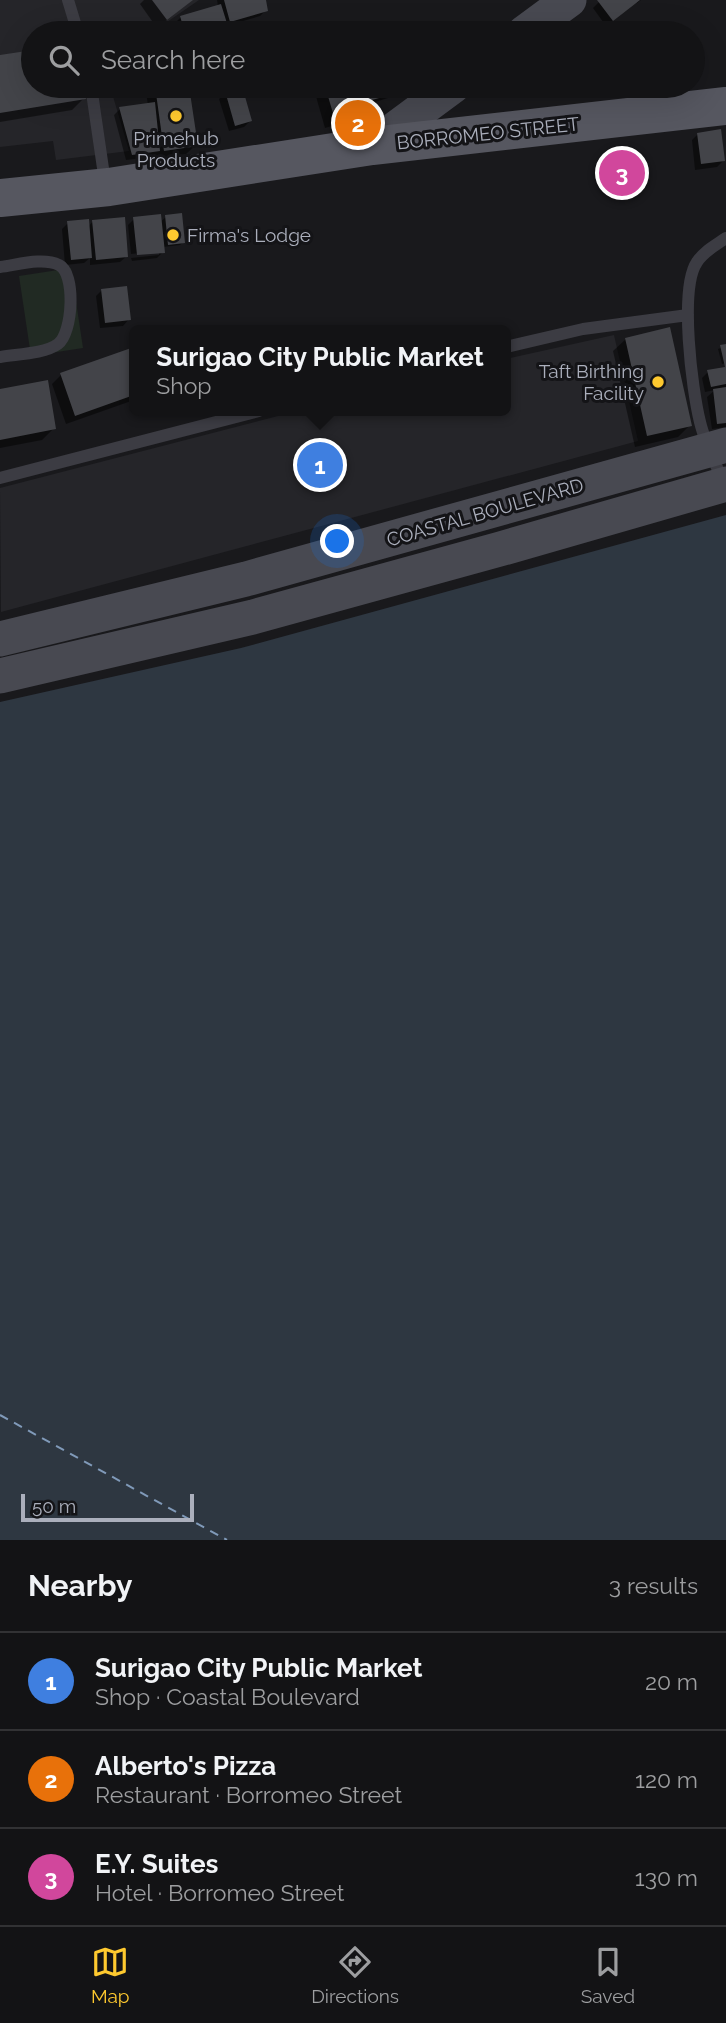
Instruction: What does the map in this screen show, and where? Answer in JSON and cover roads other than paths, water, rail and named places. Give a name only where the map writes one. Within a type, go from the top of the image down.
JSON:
[{"type":"main road","name":"BORROMEO STREET","points":[[0,198],[105,187],[372,146],[726,106]]},
{"type":"street","points":[[540,21],[569,0]]},
{"type":"street","points":[[372,146],[437,98]]},
{"type":"street","name":"COASTAL BOULEVARD","points":[[0,639],[246,579],[717,447]]},
{"type":"street","name":"COASTAL BOULEVARD","points":[[0,676],[253,617],[725,484]]},
{"type":"street","points":[[487,512],[500,549]]},
{"type":"street","points":[[246,579],[253,617]]},
{"type":"lane","points":[[68,0],[74,21]]},
{"type":"lane","points":[[93,98],[105,187]]},
{"type":"lane","points":[[725,484],[717,447],[696,402],[688,284],[696,262],[726,238]]},
{"type":"lane","points":[[0,267],[49,262],[60,265],[69,277],[70,323],[61,342],[51,348],[0,357]]},
{"type":"lane","points":[[511,346],[583,329],[688,315]]},
{"type":"lane","points":[[0,478],[240,416]]},
{"type":"place","name":"Primehub Products","points":[[176,116]]},
{"type":"place","name":"Alberto's Pizza","points":[[358,123]]},
{"type":"place","name":"E.Y. Suites","points":[[622,173]]},
{"type":"place","name":"Firma's Lodge","points":[[173,235]]},
{"type":"place","name":"Taft Birthing Facility","points":[[658,382]]},
{"type":"place","name":"Surigao City Public Market","points":[[320,465]]}]
